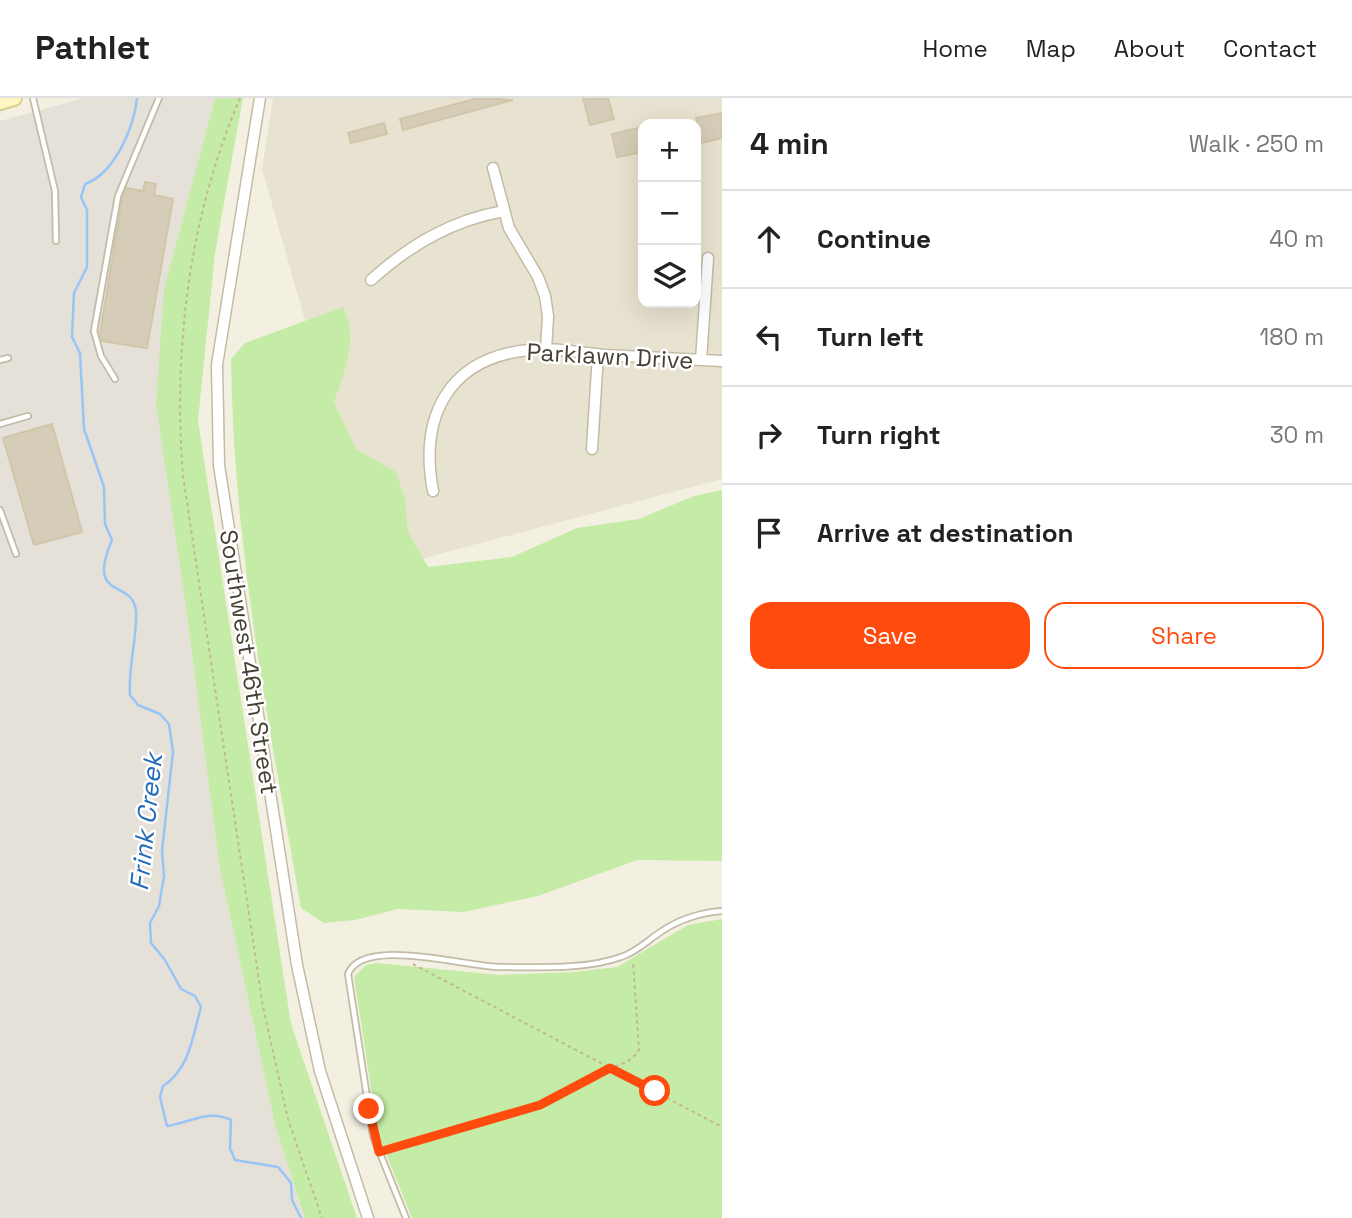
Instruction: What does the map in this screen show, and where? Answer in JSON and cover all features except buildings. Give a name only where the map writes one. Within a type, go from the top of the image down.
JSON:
[{"type":"main road","points":[[0,102],[14,98]]},
{"type":"street","name":"Southwest 46th Street","points":[[260,98],[218,365],[216,403],[219,465],[297,965],[320,1071],[368,1218]]},
{"type":"street","points":[[492,168],[516,245],[538,277],[545,296],[548,316],[546,350]]},
{"type":"street","points":[[372,280],[392,261],[434,234],[457,224],[504,211]]},
{"type":"street","points":[[701,360],[708,258]]},
{"type":"street","name":"Parklawn Drive","points":[[433,491],[427,461],[430,430],[449,392],[463,377],[490,360],[511,352],[546,350],[722,361]]},
{"type":"street","points":[[592,449],[598,354]]},
{"type":"lane","points":[[33,98],[55,191],[56,241]]},
{"type":"lane","points":[[116,379],[101,356],[93,331],[118,196],[159,98]]},
{"type":"lane","points":[[0,360],[8,358]]},
{"type":"lane","points":[[0,424],[28,416]]},
{"type":"lane","points":[[0,510],[16,554]]},
{"type":"lane","points":[[405,1218],[373,1136],[348,974],[356,961],[370,956],[438,958],[478,967],[602,962],[632,953],[664,929],[722,911]]},
{"type":"path","points":[[240,98],[210,182],[185,304],[179,391],[183,476],[267,1027],[288,1119],[322,1218]]},
{"type":"path","points":[[379,1152],[540,1105],[610,1068],[626,1063],[639,1050],[632,953]]},
{"type":"path","points":[[399,957],[722,1127]]},
{"type":"shaded area","points":[[84,98],[215,98],[164,289],[186,607],[219,864],[276,1129],[305,1218],[0,1218],[0,121]]},
{"type":"shaded area","points":[[273,98],[722,98],[722,479],[376,571],[262,169]]},
{"type":"green space","points":[[215,98],[243,98],[215,253],[198,421],[291,1024],[357,1218],[305,1218],[276,1129],[219,864],[186,607],[156,404],[164,289]]},
{"type":"green space","points":[[343,307],[350,331],[349,355],[334,402],[356,449],[396,472],[405,499],[408,532],[428,567],[512,557],[577,528],[639,519],[694,496],[722,490],[722,861],[637,860],[538,896],[464,912],[398,909],[355,920],[324,923],[301,908],[265,703],[246,566],[233,428],[231,359],[245,343]]},
{"type":"green space","points":[[722,919],[722,1218],[412,1218],[378,1134],[354,977],[366,965],[378,963],[498,975],[574,972],[617,967],[688,925]]},
{"type":"waterway","name":"Frink Creek","points":[[137,99],[121,149],[105,170],[85,184],[81,197],[87,210],[87,267],[74,293],[72,337],[80,353],[84,429],[104,487],[105,524],[112,540],[104,573],[113,587],[128,595],[136,612],[130,695],[138,705],[160,714],[169,724],[173,752],[162,851],[164,876],[159,906],[150,923],[151,943],[165,960],[181,989],[195,996],[201,1007],[185,1061],[172,1079],[163,1086],[160,1097],[167,1126],[206,1116],[231,1120],[230,1148],[235,1160],[278,1167],[291,1183],[292,1200],[301,1218]]},
{"type":"route","points":[[369,1109],[373,1136],[379,1152],[540,1105],[562,1096],[593,1075],[610,1068],[655,1091]]}]
